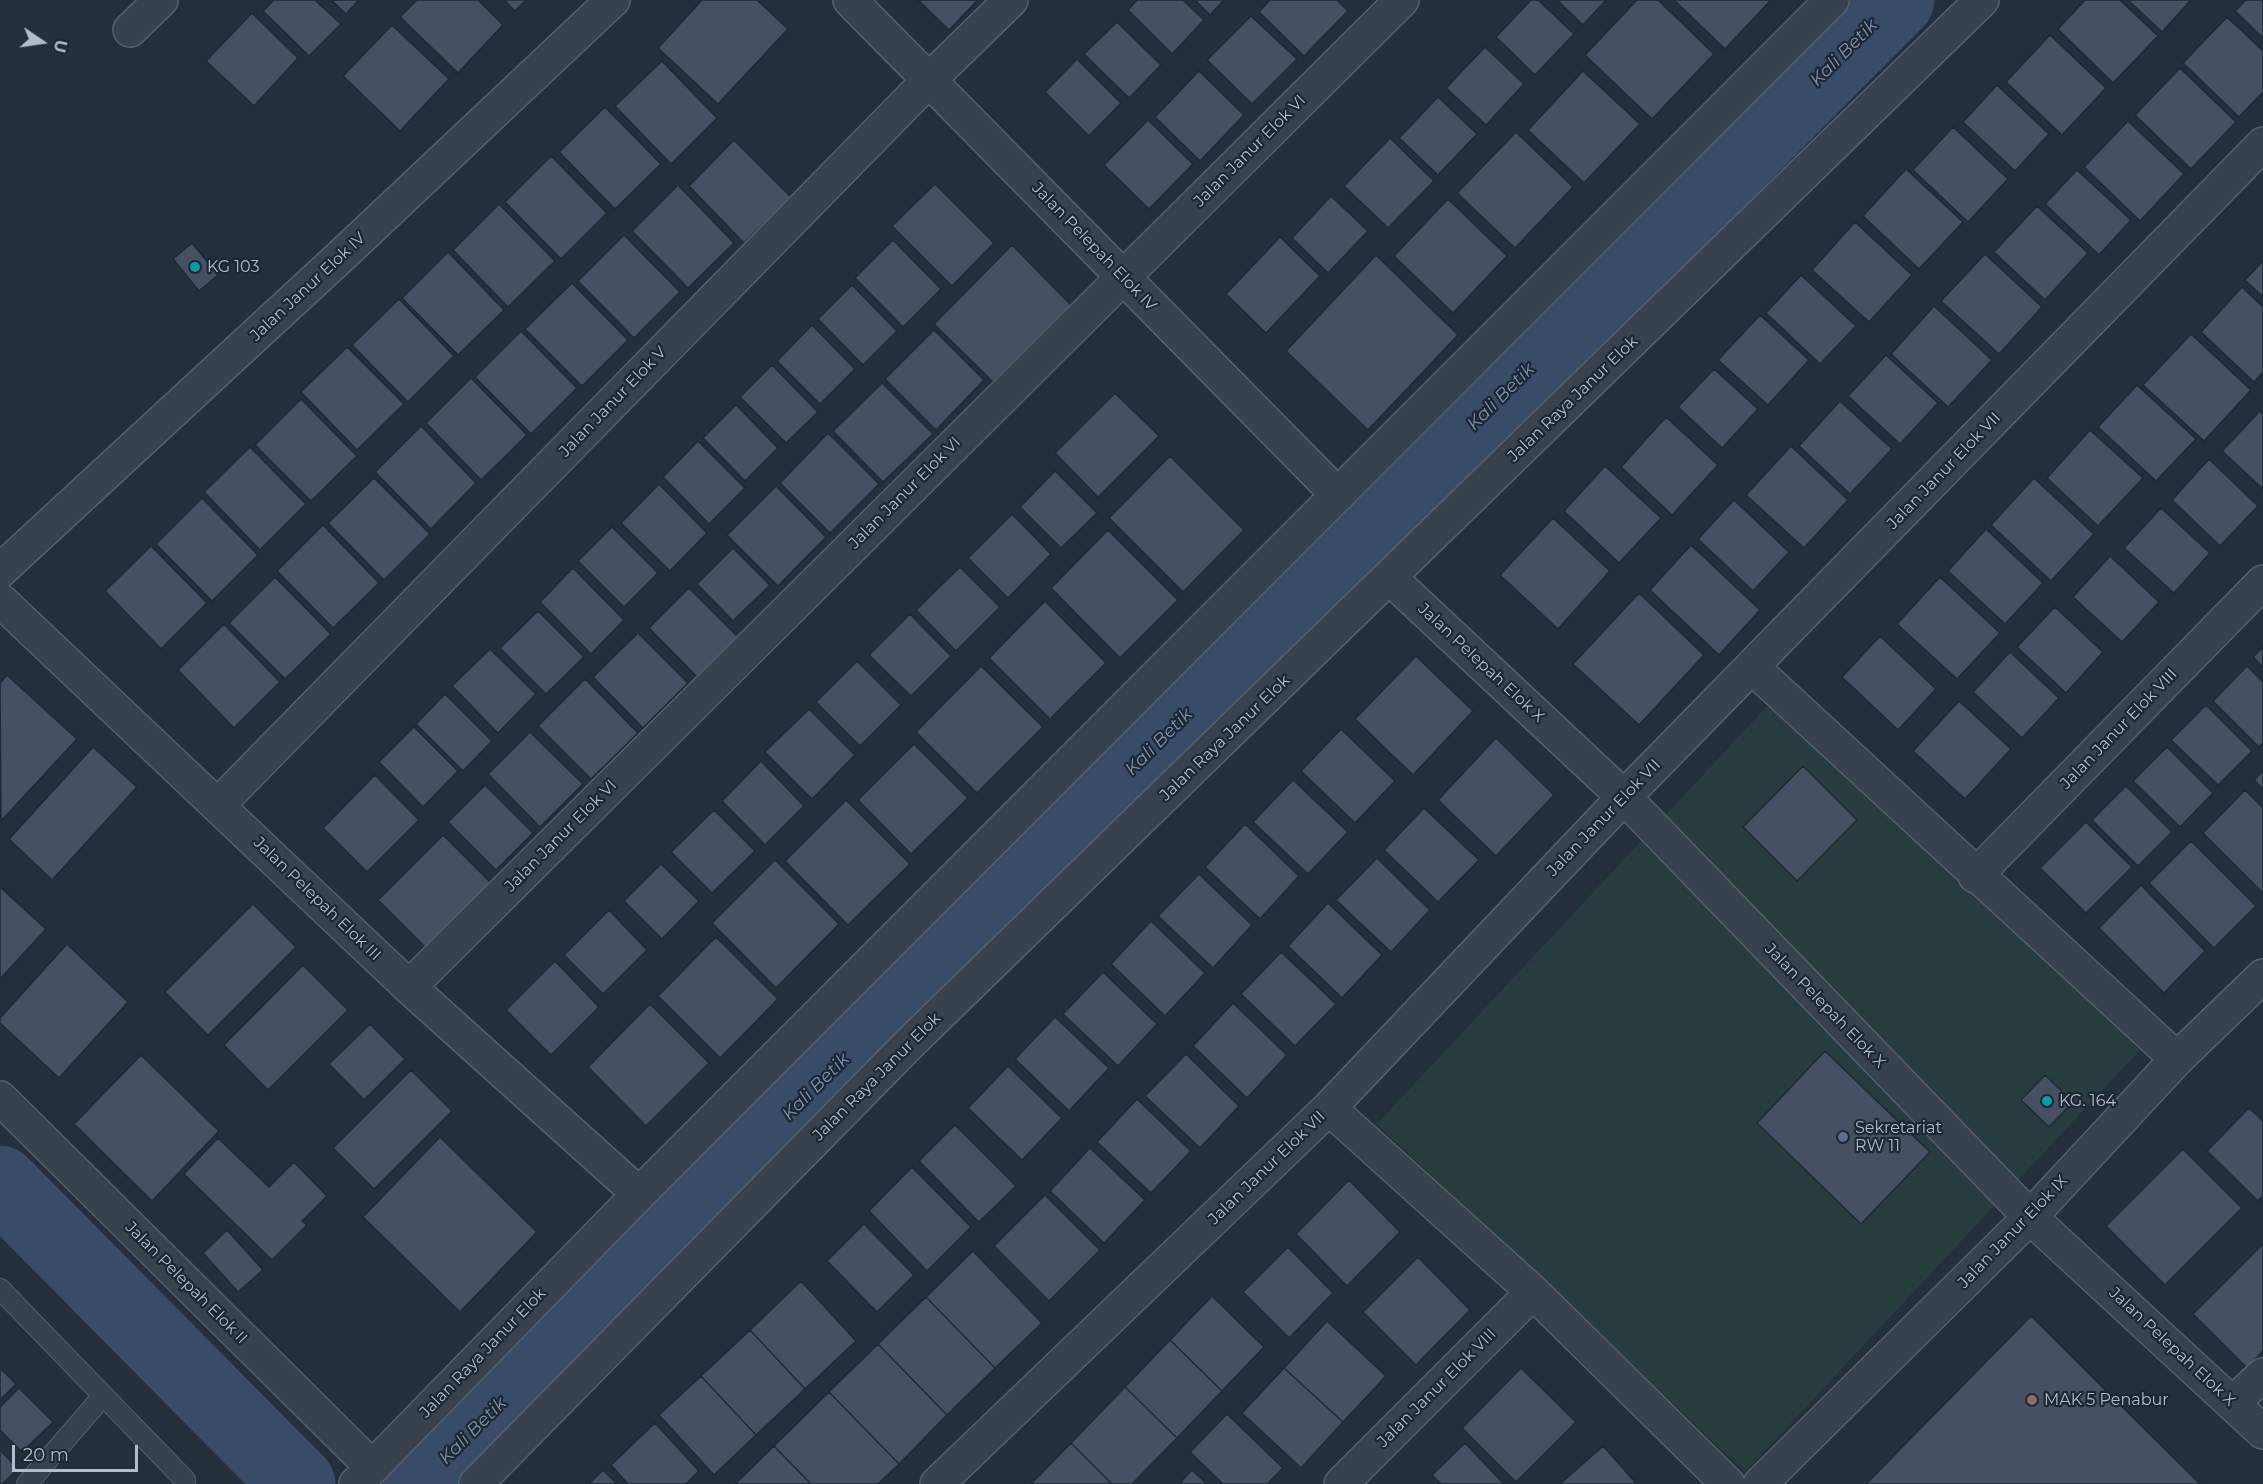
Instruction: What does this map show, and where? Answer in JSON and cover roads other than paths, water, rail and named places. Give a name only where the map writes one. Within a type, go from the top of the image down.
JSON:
[{"type":"street","points":[[130,30],[161,0]]},
{"type":"street","name":"Jalan Janur Elok IV","points":[[0,571],[340,257],[613,0]]},
{"type":"street","name":"Jalan Pelepah Elok IV","points":[[849,0],[1338,495]]},
{"type":"street","name":"Jalan Janur Elok V","points":[[218,805],[1011,0]]},
{"type":"street","name":"Jalan Janur Elok VI","points":[[409,987],[1402,0]]},
{"type":"street","name":"Jalan Raya Janur Elok","points":[[363,1476],[639,1194],[1832,0]]},
{"type":"street","name":"Jalan Raya Janur Elok","points":[[476,1484],[910,1043],[1982,0]]},
{"type":"street","name":"Jalan Janur Elok VII","points":[[937,1484],[1329,1108],[1624,797],[2263,144]]},
{"type":"street","name":"Jalan Pelepah Elok X","points":[[1390,578],[1624,797],[2030,1216],[2263,1431]]},
{"type":"street","name":"Jalan Janur Elok VIII","points":[[1975,876],[2263,582]]},
{"type":"street","name":"Jalan Pelepah Elok III","points":[[0,600],[409,987],[639,1194]]},
{"type":"street","points":[[1752,667],[1975,876],[2177,1059]]},
{"type":"street","name":"Jalan Janur Elok IX","points":[[1760,1484],[2030,1216],[2177,1059],[2263,976]]},
{"type":"street","name":"Jalan Pelepah Elok II","points":[[0,1098],[363,1476]]},
{"type":"street","points":[[1329,1108],[1533,1292],[1728,1484]]},
{"type":"street","name":"Jalan Janur Elok VIII","points":[[1341,1484],[1533,1292]]},
{"type":"street","points":[[2233,1403],[2263,1376]]},
{"type":"lane","points":[[0,1289],[185,1480]]},
{"type":"lane","points":[[27,1484],[103,1396]]},
{"type":"waterway","name":"Kali Betik","points":[[420,1484],[1897,0]]},
{"type":"waterway","points":[[0,1183],[298,1484]]},
{"type":"place","name":"KG 103","points":[[195,267]]},
{"type":"place","name":"KG. 164","points":[[2047,1101]]},
{"type":"place","name":"Sekretariat RW 11","points":[[1843,1137]]},
{"type":"place","name":"MAK 5 Penabur","points":[[2032,1400]]}]
